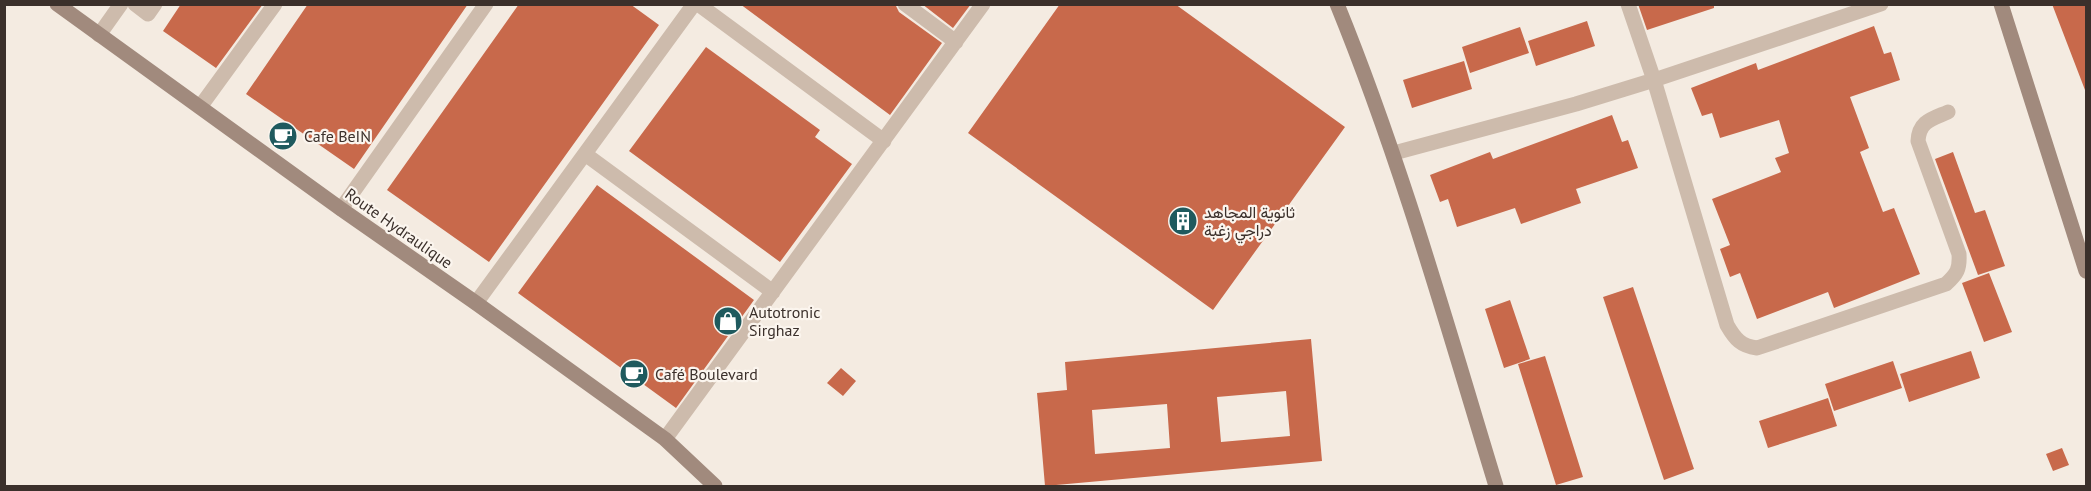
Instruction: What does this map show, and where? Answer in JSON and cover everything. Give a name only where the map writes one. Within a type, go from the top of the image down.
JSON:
[{"type":"main road","points":[[1337,4],[1394,153],[1496,486]]},
{"type":"main road","points":[[2001,4],[2086,272]]},
{"type":"main road","name":"Route Hydraulique","points":[[59,5],[665,439],[715,486]]},
{"type":"street","points":[[99,35],[121,4]]},
{"type":"street","points":[[135,4],[148,14],[155,4]]},
{"type":"street","points":[[200,107],[275,4]]},
{"type":"street","points":[[341,209],[486,4]]},
{"type":"street","points":[[476,303],[696,4],[884,141]]},
{"type":"street","points":[[905,4],[956,42]]},
{"type":"street","points":[[665,439],[983,4]]},
{"type":"street","points":[[1628,4],[1654,80],[1727,325],[1734,338],[1744,346],[1757,348],[1946,284],[1956,275],[1960,266],[1959,254],[1918,141],[1918,131],[1925,123],[1948,112]]},
{"type":"street","points":[[1394,153],[1576,105],[1881,4]]},
{"type":"street","points":[[585,154],[773,291]]},
{"type":"building","points":[[181,4],[263,4],[216,68],[163,31]]},
{"type":"building","points":[[308,4],[468,4],[354,169],[246,94]]},
{"type":"building","points":[[519,4],[630,4],[659,25],[489,262],[387,190]]},
{"type":"building","points":[[740,4],[895,4],[899,12],[942,43],[890,115]]},
{"type":"building","points":[[922,4],[971,4],[953,28]]},
{"type":"building","name":"ثانوية المجاهد دراجي زغبة","points":[[1060,4],[1175,4],[1345,127],[1213,310],[968,133]]},
{"type":"building","points":[[1638,4],[1714,4],[1714,8],[1647,30]]},
{"type":"building","points":[[2052,4],[2086,4],[2086,90],[2085,90]]},
{"type":"building","points":[[1587,21],[1595,46],[1536,66],[1528,41]]},
{"type":"building","points":[[1874,26],[1884,54],[1891,52],[1900,80],[1850,97],[1869,148],[1860,152],[1883,212],[1894,208],[1920,274],[1834,308],[1828,292],[1757,319],[1740,273],[1730,277],[1720,249],[1730,245],[1712,199],[1781,172],[1775,158],[1789,153],[1779,120],[1720,138],[1712,113],[1702,116],[1691,88],[1756,63],[1758,70]]},
{"type":"building","points":[[1520,27],[1529,53],[1470,73],[1462,47]]},
{"type":"building","points":[[706,47],[820,130],[815,137],[852,164],[780,262],[629,151]]},
{"type":"building","points":[[1464,61],[1472,89],[1412,108],[1403,80]]},
{"type":"building","points":[[1612,115],[1622,142],[1628,140],[1638,168],[1576,189],[1581,203],[1521,224],[1515,208],[1457,227],[1448,199],[1440,202],[1430,175],[1490,152],[1493,159]]},
{"type":"building","points":[[1953,152],[1975,213],[1985,210],[2005,266],[1978,275],[1935,159]]},
{"type":"building","points":[[597,185],[754,300],[676,408],[518,293]]},
{"type":"building","points":[[1989,273],[2012,332],[1984,342],[1962,283]]},
{"type":"building","points":[[1633,287],[1694,469],[1664,480],[1603,297]]},
{"type":"building","points":[[1510,300],[1530,359],[1504,368],[1485,309]]},
{"type":"building","points":[[1311,339],[1322,461],[1045,486],[1037,393],[1067,390],[1065,362]],"holes":[[[1286,391],[1290,436],[1221,442],[1217,397]],[[1167,404],[1170,448],[1095,454],[1092,410]]]},
{"type":"building","points":[[1971,351],[1980,378],[1909,402],[1900,374]]},
{"type":"building","points":[[1545,356],[1583,477],[1556,485],[1518,364]]},
{"type":"building","points":[[1893,361],[1902,388],[1834,411],[1825,384]]},
{"type":"building","points":[[841,368],[856,381],[843,396],[827,383]]},
{"type":"building","points":[[1828,398],[1837,426],[1768,448],[1759,421]]},
{"type":"building","points":[[2062,448],[2069,465],[2053,471],[2046,454]]},
{"type":"place","name":"Cafe BeIN","points":[[283,136]]},
{"type":"place","name":"ثانوية المجاهد دراجي زغبة","points":[[1183,221]]},
{"type":"place","name":"Autotronic Sirghaz","points":[[728,321]]},
{"type":"place","name":"Café Boulevard","points":[[634,374]]}]
